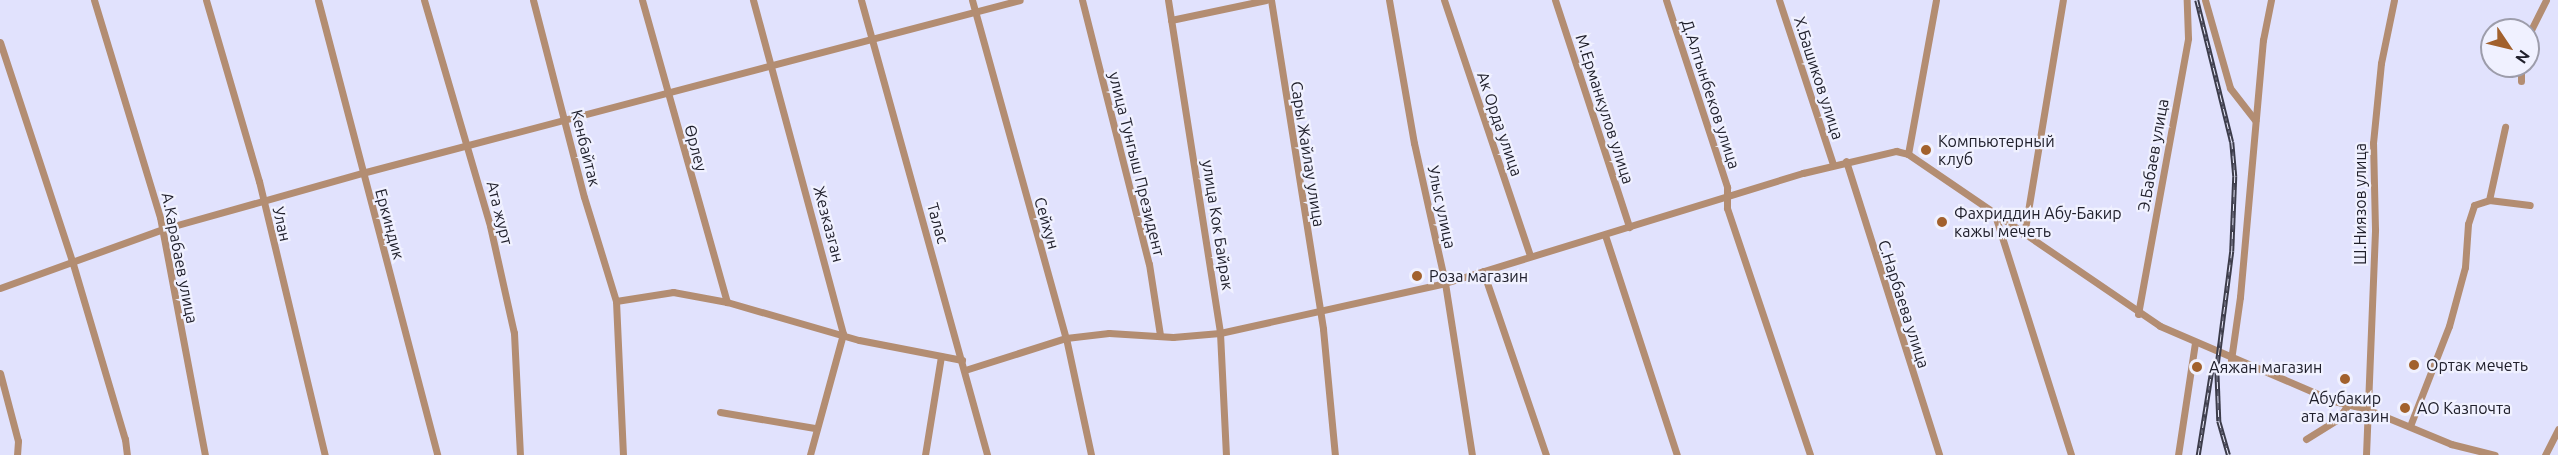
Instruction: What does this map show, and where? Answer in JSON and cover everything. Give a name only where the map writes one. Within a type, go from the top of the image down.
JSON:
[{"type":"street","name":"А.Карабаев улица","points":[[94,0],[163,229],[205,455]]},
{"type":"street","name":"Улан","points":[[206,0],[263,201],[324,455]]},
{"type":"street","name":"Еркиндик","points":[[318,0],[436,455]]},
{"type":"street","name":"Ата журт","points":[[424,0],[468,145],[514,333],[520,455]]},
{"type":"street","name":"Кенбайтак","points":[[533,0],[616,301],[623,455]]},
{"type":"street","name":"Өрлеу","points":[[642,0],[726,302]]},
{"type":"street","name":"Жезказган","points":[[753,0],[843,334]]},
{"type":"street","name":"Талас","points":[[861,0],[870,41],[965,370],[987,455]]},
{"type":"street","name":"Сейхун","points":[[972,0],[1066,338],[1091,455]]},
{"type":"street","points":[[0,288],[73,264],[163,229],[362,172],[565,120],[667,90],[870,41],[1020,0]]},
{"type":"street","name":"улица Тунгыш Президент","points":[[1082,0],[1149,264],[1160,335]]},
{"type":"street","name":"улица Кок Байрак","points":[[1167,0],[1220,333],[1227,455]]},
{"type":"street","points":[[1171,20],[1266,0]]},
{"type":"street","name":"Сары Жайлау улица","points":[[1271,0],[1321,312]]},
{"type":"street","name":"Улыс улица","points":[[1389,0],[1414,143],[1445,283],[1472,455]]},
{"type":"street","name":"Ак Орда улица","points":[[1444,0],[1530,256]]},
{"type":"street","name":"М.Ерманкулов улица","points":[[1555,0],[1629,227]]},
{"type":"street","name":"Д.Алтынбеков улица","points":[[1666,0],[1728,197]]},
{"type":"street","name":"Х.Башиков улица","points":[[1779,0],[1833,165]]},
{"type":"street","points":[[1908,154],[1936,0]]},
{"type":"street","points":[[2024,235],[2063,0]]},
{"type":"street","name":"Э.Бабаев улица","points":[[2138,314],[2188,38],[2187,0]]},
{"type":"street","points":[[2205,0],[2230,88],[2255,120]]},
{"type":"street","points":[[2231,360],[2240,297],[2263,40],[2271,0]]},
{"type":"street","name":"Ш.Ниязов улица","points":[[2366,455],[2375,229],[2373,143],[2381,63],[2394,0]]},
{"type":"street","points":[[2537,18],[2546,0]]},
{"type":"street","points":[[0,42],[73,264],[125,439],[127,455]]},
{"type":"street","points":[[2489,200],[2505,127]]},
{"type":"street","points":[[965,370],[1066,338],[1109,333],[1160,335],[1220,333],[1445,283],[1884,151],[1908,154],[2138,314],[2231,360],[2348,405],[2369,410],[2451,444],[2495,455]]},
{"type":"street","name":"С.Нарбаева улица","points":[[1846,161],[1939,455]]},
{"type":"street","points":[[1728,197],[1727,208],[1810,455]]},
{"type":"street","points":[[2410,426],[2449,326],[2465,267],[2468,224],[2474,205],[2489,200],[2530,205]]},
{"type":"street","points":[[1995,215],[2071,455]]},
{"type":"street","points":[[1605,235],[1677,455]]},
{"type":"street","points":[[1483,271],[1546,455]]},
{"type":"street","points":[[616,301],[673,292],[726,302],[790,323],[843,334],[859,340],[962,360]]},
{"type":"street","points":[[1321,312],[1335,455]]},
{"type":"street","points":[[810,455],[815,428],[843,334]]},
{"type":"street","points":[[2178,455],[2195,342]]},
{"type":"street","points":[[925,455],[941,356]]},
{"type":"street","points":[[0,373],[18,441],[18,455]]},
{"type":"street","points":[[2306,439],[2337,420],[2348,405]]},
{"type":"street","points":[[720,412],[815,428]]},
{"type":"street","points":[[2545,455],[2558,429]]},
{"type":"railway","points":[[2197,0],[2232,142],[2235,176],[2232,251],[2217,368],[2219,421],[2229,455]]},
{"type":"railway","points":[[2198,455],[2212,368]]},
{"type":"place","name":"Компьютерный клуб","points":[[1926,150]]},
{"type":"place","name":"Фахриддин Абу-Бакир кажы мечеть","points":[[1942,222]]},
{"type":"place","name":"Роза магазин","points":[[1417,276]]},
{"type":"place","name":"Ортак мечеть","points":[[2414,365]]},
{"type":"place","name":"Аяжан магазин","points":[[2197,367]]},
{"type":"place","name":"Абубакир ата магазин","points":[[2345,379]]},
{"type":"place","name":"АО Казпочта","points":[[2405,408]]}]
